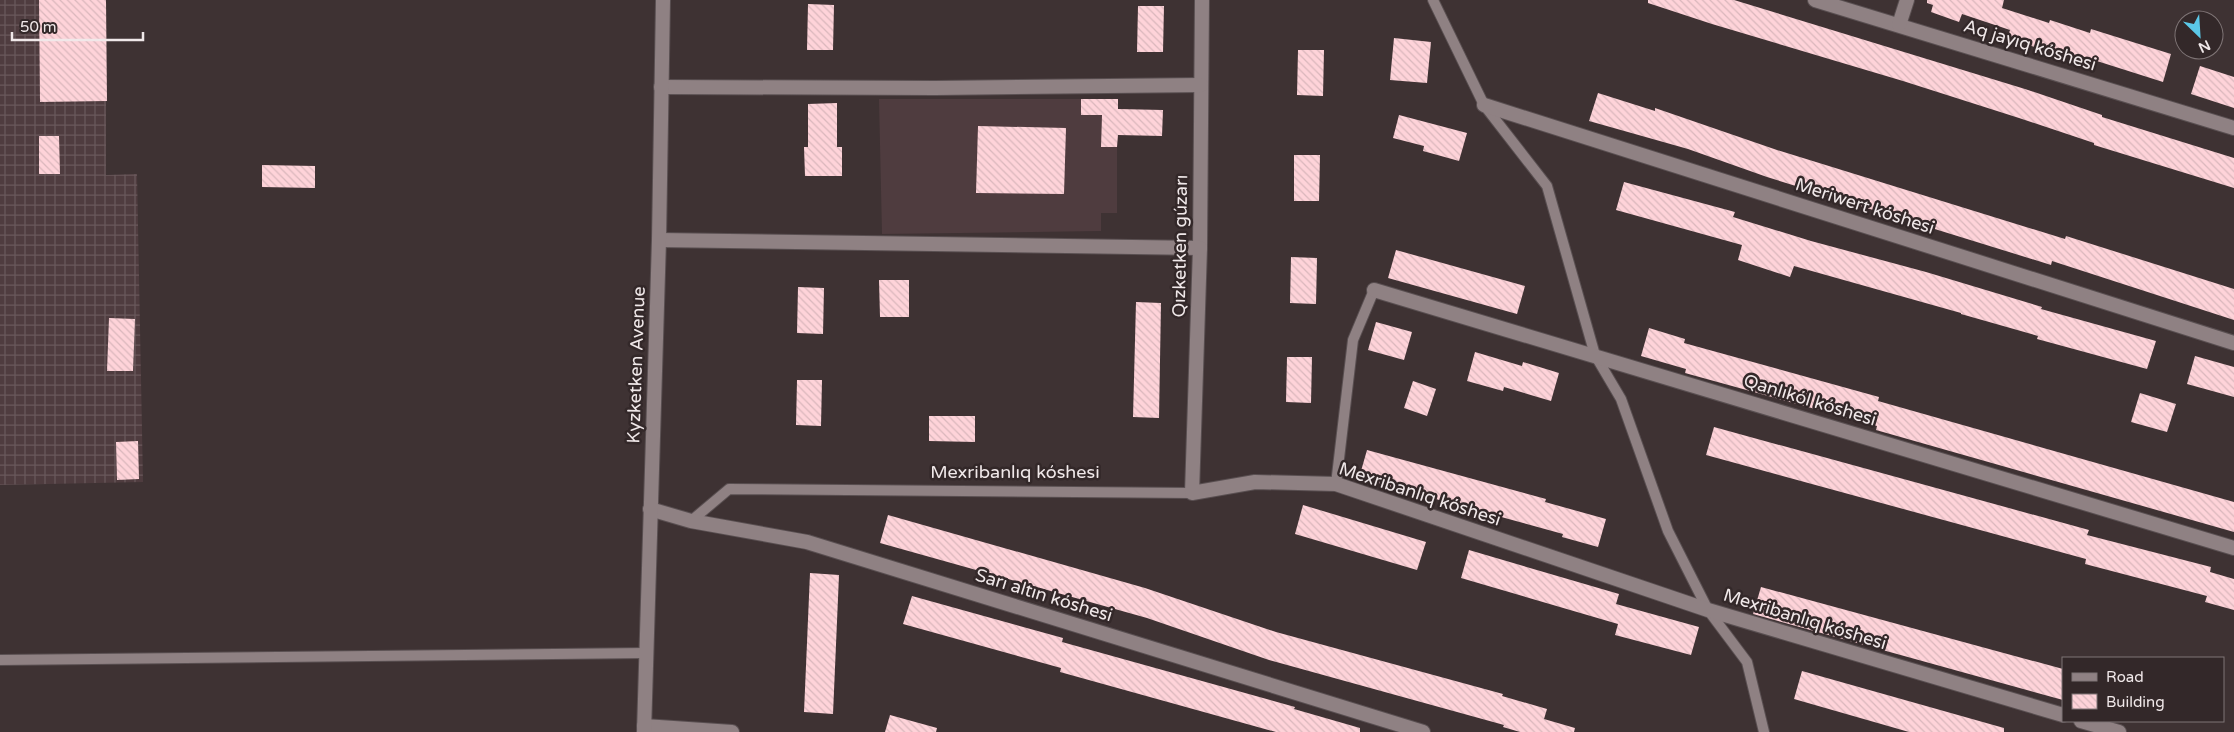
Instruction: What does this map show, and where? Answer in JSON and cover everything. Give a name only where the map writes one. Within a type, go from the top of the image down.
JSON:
[{"type":"street","name":"Kyzketken Avenue","points":[[644,729],[659,240],[663,0]]},
{"type":"street","name":"Qızketken gúzarı","points":[[1192,492],[1200,248],[1202,0]]},
{"type":"street","name":"Aq jayıq kóshesi","points":[[1815,0],[2234,128]]},
{"type":"street","points":[[1900,25],[1907,0]]},
{"type":"street","points":[[661,88],[935,88],[1201,84]]},
{"type":"street","name":"Meriwert kóshesi","points":[[1484,105],[2234,343]]},
{"type":"street","points":[[659,240],[1200,248]]},
{"type":"street","name":"Qanlıkól kóshesi","points":[[1374,290],[2234,548]]},
{"type":"street","name":"Mexribanlıq kóshesi","points":[[1192,492],[1255,482],[1336,484],[1708,610],[2062,715]]},
{"type":"street","name":"Sarı altın kóshesi","points":[[650,509],[692,521],[807,542],[1423,732]]},
{"type":"street","points":[[2084,722],[2119,732]]},
{"type":"street","points":[[644,729],[732,732]]},
{"type":"lane","points":[[1433,0],[1484,105],[1546,186],[1595,355],[1621,399],[1668,531],[1708,610],[1747,662],[1764,732]]},
{"type":"lane","points":[[1336,484],[1353,340],[1374,290]]},
{"type":"lane","name":"Mexribanlıq kóshesi","points":[[692,521],[729,489],[1192,492]]},
{"type":"lane","points":[[0,660],[646,653]]},
{"type":"shaded area","points":[[0,0],[106,0],[106,175],[137,174],[143,482],[0,485]]},
{"type":"shaded area","points":[[879,99],[1081,99],[1081,114],[1102,115],[1101,146],[1117,147],[1117,213],[1101,213],[1101,231],[882,234]]},
{"type":"building","points":[[39,0],[106,0],[107,101],[40,102]]},
{"type":"building","points":[[1648,0],[1734,0],[2025,89],[2102,115],[2102,117],[2234,158],[2234,188],[2094,145],[2094,143],[1903,81],[1712,24],[1648,3]]},
{"type":"building","points":[[1927,0],[2004,0],[2002,8],[2049,23],[2050,20],[2090,33],[2091,29],[2171,54],[2163,82],[2078,55],[2077,59],[2007,39],[2010,30],[1962,14],[1959,22],[1931,12],[1933,5],[1927,3]]},
{"type":"building","points":[[808,4],[834,5],[833,50],[807,50]]},
{"type":"building","points":[[1138,6],[1164,6],[1163,52],[1137,52]]},
{"type":"building","points":[[1394,38],[1431,42],[1427,83],[1390,80]]},
{"type":"building","points":[[1298,50],[1324,50],[1323,96],[1297,95]]},
{"type":"building","points":[[2200,66],[2234,77],[2234,108],[2191,94]]},
{"type":"building","points":[[1598,93],[1655,111],[1655,108],[1777,150],[2065,239],[2066,236],[2234,289],[2234,320],[2052,261],[2051,265],[1767,177],[1688,149],[1589,121]]},
{"type":"building","points":[[1081,99],[1118,99],[1118,109],[1163,110],[1162,136],[1118,135],[1117,147],[1101,147],[1102,115],[1081,115]]},
{"type":"building","points":[[837,103],[837,147],[842,147],[842,176],[805,176],[804,147],[808,147],[808,104]]},
{"type":"building","points":[[1399,115],[1467,133],[1459,161],[1423,151],[1424,146],[1393,138]]},
{"type":"building","points":[[978,126],[1066,128],[1064,194],[976,193]]},
{"type":"building","points":[[39,136],[59,136],[60,174],[39,174]]},
{"type":"building","points":[[1294,155],[1320,155],[1319,201],[1294,201]]},
{"type":"building","points":[[262,165],[315,166],[315,188],[262,187]]},
{"type":"building","points":[[1624,182],[1735,212],[1733,217],[1811,241],[1926,272],[2042,307],[2041,309],[2156,341],[2147,369],[2037,339],[2038,336],[1794,266],[1790,277],[1738,260],[1742,245],[1616,210]]},
{"type":"building","points":[[1396,250],[1525,286],[1517,314],[1388,278]]},
{"type":"building","points":[[1291,257],[1317,258],[1316,304],[1290,303]]},
{"type":"building","points":[[879,280],[909,280],[909,317],[880,317]]},
{"type":"building","points":[[798,287],[824,288],[823,334],[797,333]]},
{"type":"building","points":[[1136,302],[1161,303],[1159,418],[1133,417]]},
{"type":"building","points":[[109,318],[135,319],[133,371],[107,371]]},
{"type":"building","points":[[1376,322],[1412,332],[1404,360],[1368,350]]},
{"type":"building","points":[[1649,328],[1685,339],[1684,343],[1879,397],[1878,401],[2234,502],[2234,532],[1876,430],[1877,426],[1685,373],[1686,369],[1641,356]]},
{"type":"building","points":[[1475,352],[1522,366],[1523,362],[1559,373],[1551,401],[1504,387],[1503,391],[1467,381]]},
{"type":"building","points":[[2195,356],[2234,367],[2234,397],[2187,384]]},
{"type":"building","points":[[1287,357],[1312,357],[1311,403],[1286,402]]},
{"type":"building","points":[[797,380],[822,380],[821,426],[796,425]]},
{"type":"building","points":[[1413,381],[1436,389],[1427,416],[1404,408]]},
{"type":"building","points":[[2140,393],[2176,404],[2167,432],[2131,422]]},
{"type":"building","points":[[929,416],[975,416],[975,442],[929,441]]},
{"type":"building","points":[[1714,427],[2089,530],[2087,535],[2211,567],[2210,572],[2234,579],[2234,610],[2205,602],[2207,596],[2085,564],[2086,559],[1706,455]]},
{"type":"building","points":[[138,441],[139,479],[117,480],[116,442]]},
{"type":"building","points":[[1367,450],[1546,499],[1545,502],[1606,519],[1598,547],[1562,537],[1563,534],[1359,478]]},
{"type":"building","points":[[1303,505],[1426,542],[1417,570],[1295,534]]},
{"type":"building","points":[[888,515],[1145,588],[1276,632],[1503,694],[1502,696],[1547,709],[1544,719],[1575,728],[1574,732],[1520,732],[1503,727],[1504,725],[1269,660],[1147,618],[880,543]]},
{"type":"building","points":[[1469,550],[1619,594],[1616,604],[1699,627],[1691,655],[1615,635],[1618,624],[1461,578]]},
{"type":"building","points":[[810,573],[839,575],[833,714],[804,712]]},
{"type":"building","points":[[1761,587],[2062,669],[2062,700],[1753,614]]},
{"type":"building","points":[[912,596],[1063,638],[1062,642],[1295,707],[1294,709],[1360,728],[1360,732],[1276,732],[1060,672],[1061,668],[903,624]]},
{"type":"building","points":[[1802,671],[2004,728],[2004,732],[1909,732],[1794,699]]},
{"type":"building","points":[[890,715],[937,728],[936,732],[885,732]]}]
